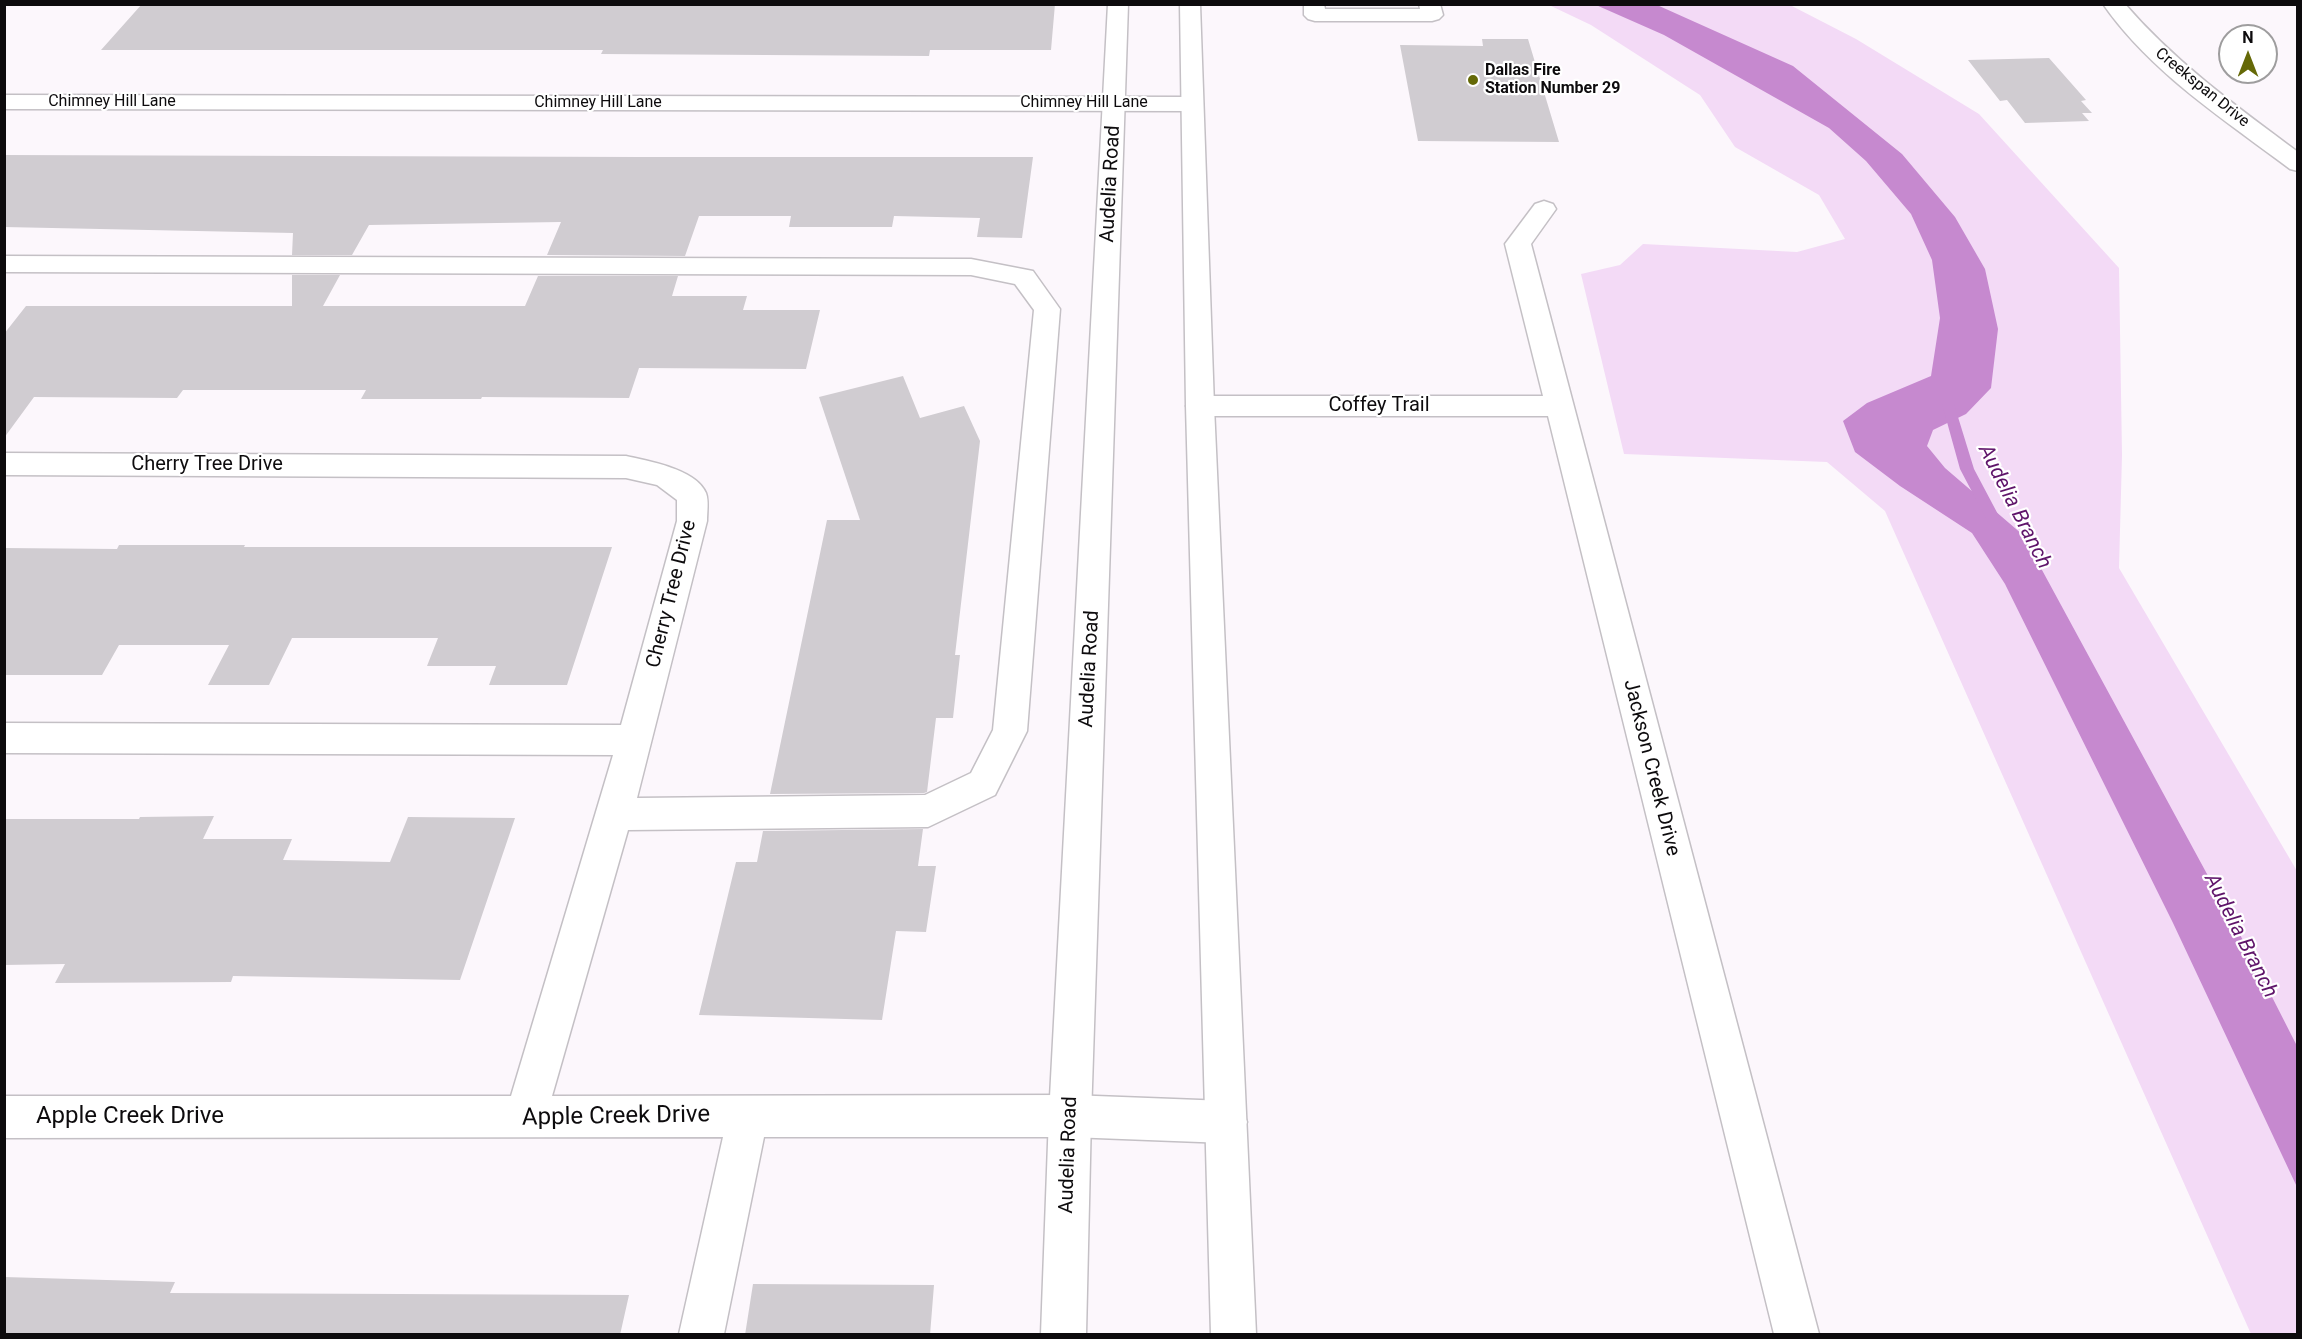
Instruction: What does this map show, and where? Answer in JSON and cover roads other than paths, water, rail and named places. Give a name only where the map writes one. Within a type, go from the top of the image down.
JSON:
[{"type":"street","name":"Audelia Road","points":[[1063,1335],[1070,1116],[1118,4]]},
{"type":"street","points":[[1190,4],[1200,406],[1234,1335]]},
{"type":"street","points":[[1314,4],[1315,15],[1432,15],[1429,4]]},
{"type":"street","name":"Creekspan Drive","points":[[2113,4],[2144,40],[2188,80],[2298,164]]},
{"type":"street","name":"Chimney Hill Lane","points":[[4,102],[1192,104]]},
{"type":"street","name":"Jackson Creek Drive","points":[[1544,209],[1518,244],[1797,1335]]},
{"type":"street","points":[[4,264],[959,267],[1024,277],[1047,309],[1010,731],[983,784],[928,811],[615,814]]},
{"type":"street","name":"Coffey Trail","points":[[1200,406],[1558,406]]},
{"type":"street","name":"Cherry Tree Drive","points":[[4,464],[626,467],[666,476],[692,495],[692,521],[615,814],[525,1118]]},
{"type":"street","points":[[4,738],[634,740]]},
{"type":"street","points":[[702,1335],[748,1116]]},
{"type":"street","name":"Apple Creek Drive","points":[[4,1117],[1070,1116],[1227,1122]]},
{"type":"water","points":[[1596,5],[1657,5],[1793,66],[1902,154],[1955,217],[1985,269],[1998,329],[1991,388],[1966,414],[1933,430],[1927,446],[1945,468],[2023,535],[2245,944],[2297,1046],[2297,1187],[2173,923],[2005,584],[1972,533],[1900,486],[1855,452],[1843,421],[1867,403],[1931,376],[1940,318],[1932,260],[1911,214],[1866,161],[1829,128],[1664,35]]},
{"type":"waterway","name":"Audelia Branch","points":[[1948,404],[1967,469],[1994,520]]},
{"type":"place","name":"Dallas Fire Station Number 29","points":[[1473,80]]}]
